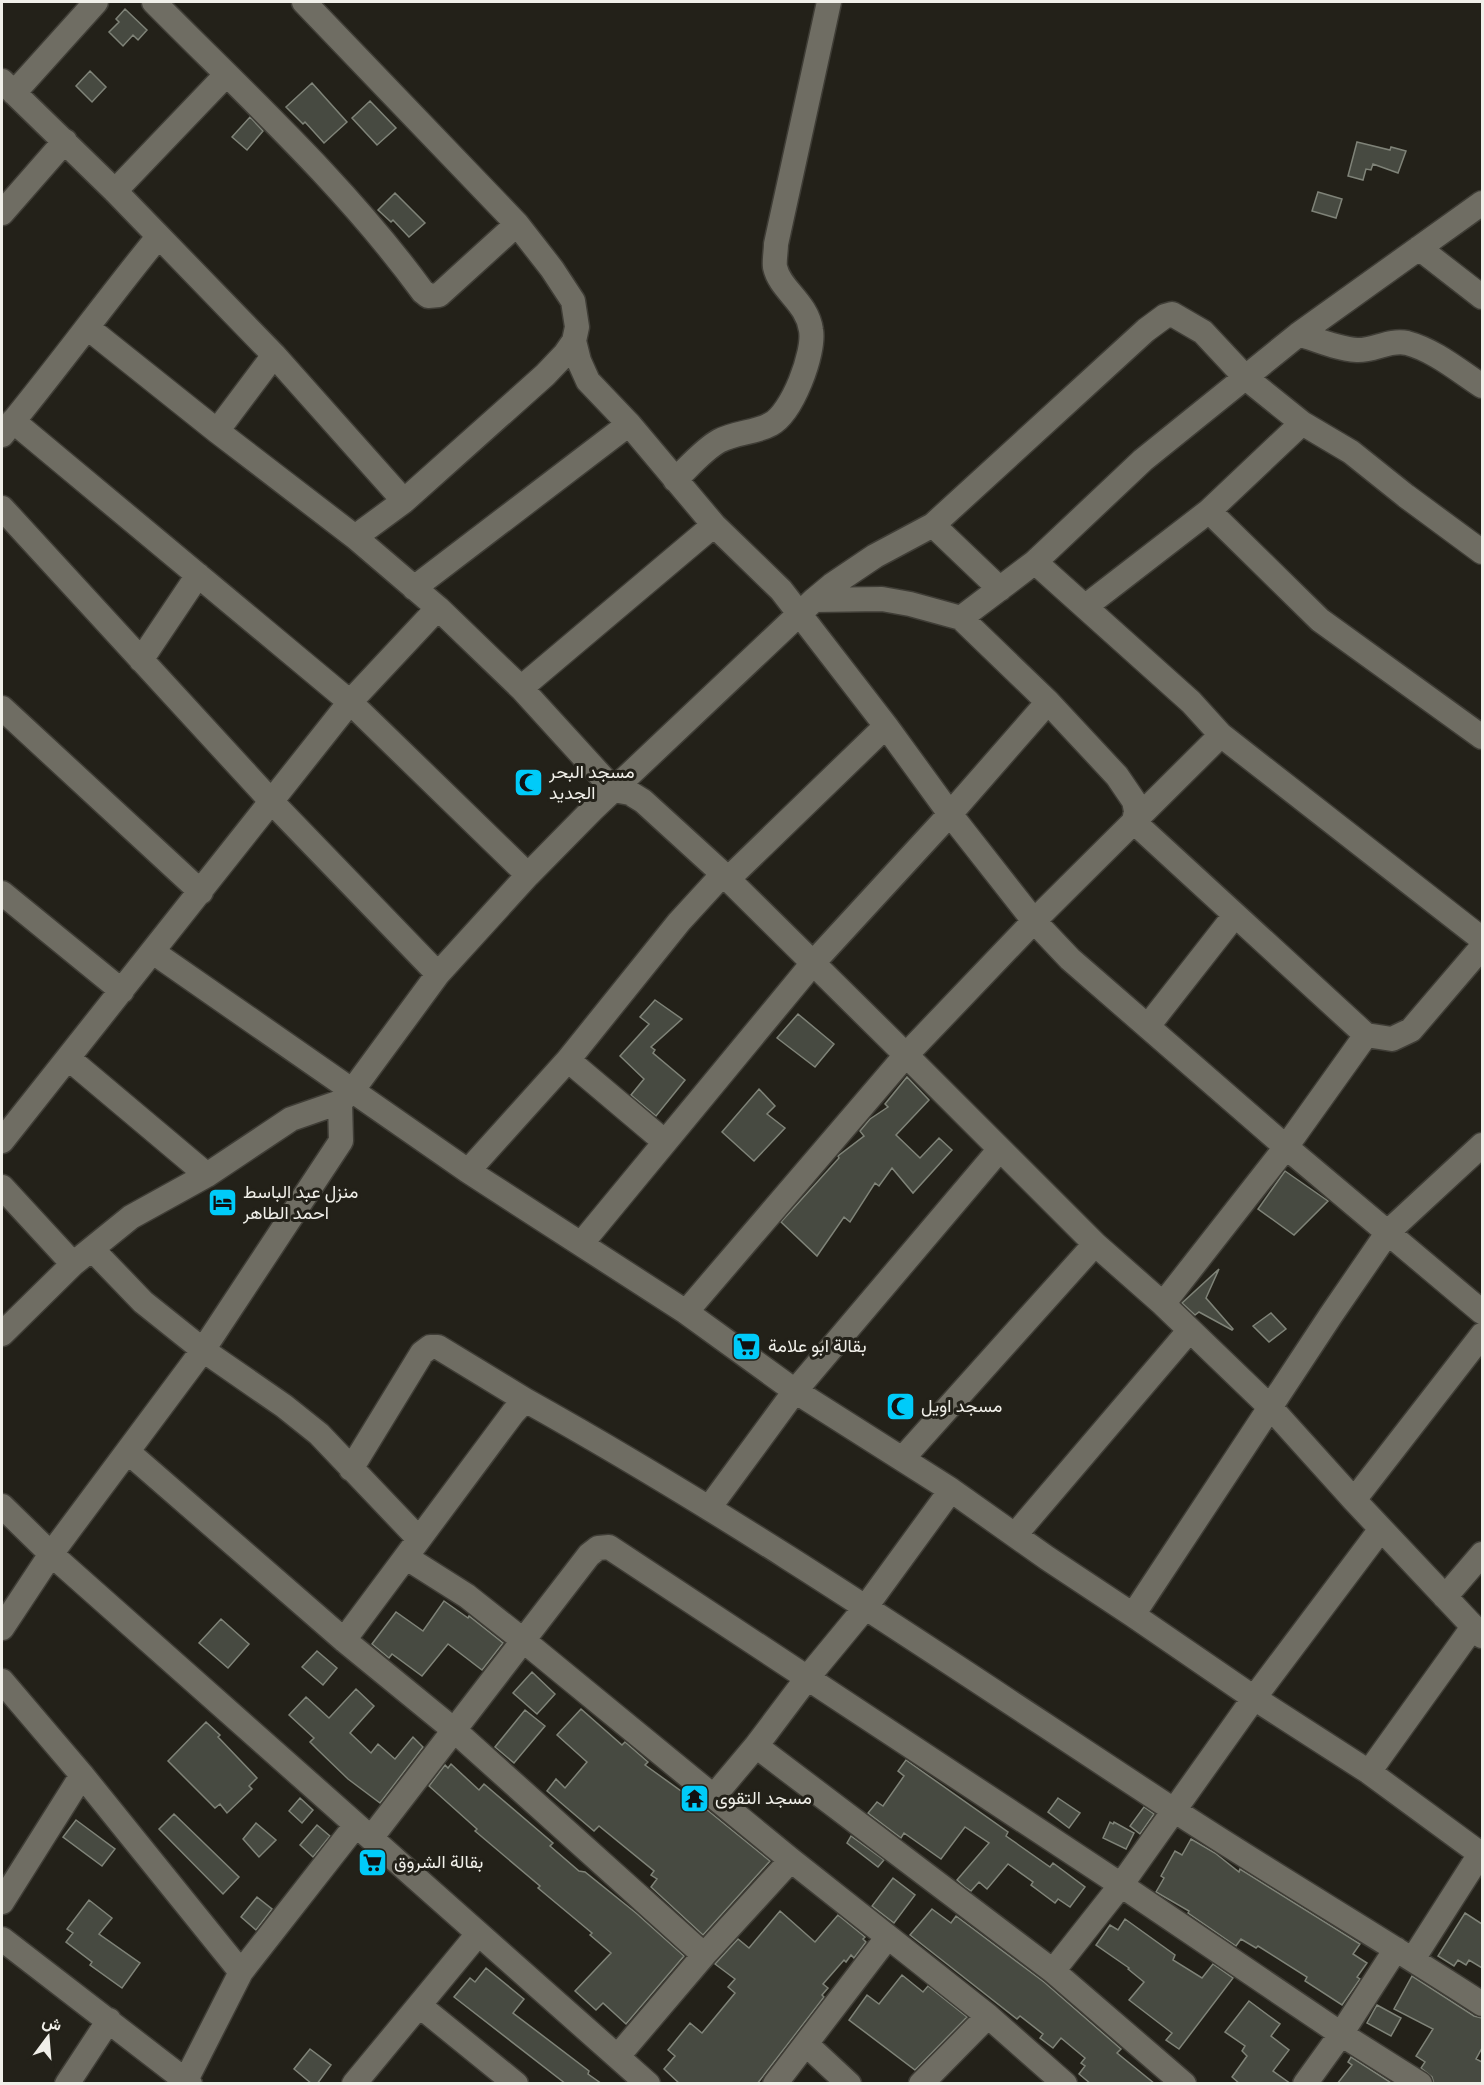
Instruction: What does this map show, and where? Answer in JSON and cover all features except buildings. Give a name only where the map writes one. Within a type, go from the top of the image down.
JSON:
[{"type":"street","points":[[96,2],[8,87],[115,191],[274,355],[404,501]]},
{"type":"street","points":[[154,2],[254,100],[322,172],[428,296],[439,295],[517,224]]},
{"type":"street","points":[[304,2],[517,224],[552,269],[573,301],[577,327],[573,341],[565,354],[544,375],[404,501],[355,537]]},
{"type":"street","points":[[675,480],[717,442],[734,434],[770,425],[779,419],[794,398],[809,353],[812,331],[805,309],[786,287],[775,268],[776,244],[829,2]]},
{"type":"street","points":[[115,191],[226,75]]},
{"type":"street","points":[[2,213],[65,141]]},
{"type":"street","points":[[961,618],[1035,562],[1143,460],[1299,334],[1482,203]]},
{"type":"street","points":[[158,237],[7,428],[198,575],[350,702],[528,875]]},
{"type":"street","points":[[1419,248],[1482,297]]},
{"type":"street","points":[[2,1334],[73,1264],[131,1217],[207,1175],[291,1119],[346,1096],[438,974],[528,875],[614,790],[832,585],[876,556],[933,525],[1146,330],[1165,316],[1172,314],[1203,332],[1246,378],[1302,423],[1351,452],[1482,552]]},
{"type":"street","points":[[88,328],[355,537],[438,608],[521,688],[614,790],[630,793],[643,801],[725,877],[1095,1244],[1163,1304],[1271,1408],[1353,1500],[1478,1631],[1369,1772]]},
{"type":"street","points":[[1299,334],[1358,351],[1392,343],[1406,343],[1437,357],[1482,386]]},
{"type":"street","points":[[573,341],[588,381],[629,424],[714,525],[781,590],[807,607],[886,726],[950,814],[1034,921],[1070,959],[1286,1148],[1482,1312]]},
{"type":"street","points":[[217,431],[274,355]]},
{"type":"street","points":[[1086,606],[1209,511],[1302,423]]},
{"type":"street","points":[[414,588],[629,424]]},
{"type":"street","points":[[2,508],[272,802],[438,974]]},
{"type":"street","points":[[1209,511],[1320,620],[1482,737]]},
{"type":"street","points":[[521,688],[714,525]]},
{"type":"street","points":[[933,525],[1000,589]]},
{"type":"street","points":[[1035,562],[1191,702],[1221,735],[1482,939]]},
{"type":"street","points":[[141,660],[198,575]]},
{"type":"street","points":[[807,607],[882,599],[961,618],[1048,702],[1117,776],[1134,801],[1136,811],[1134,822]]},
{"type":"street","points":[[2,1141],[350,702],[438,608]]},
{"type":"street","points":[[581,1244],[813,963],[950,814],[1048,702]]},
{"type":"street","points":[[2,708],[201,892]]},
{"type":"street","points":[[468,1171],[568,1059],[680,921],[886,726]]},
{"type":"street","points":[[686,1312],[906,1054],[1034,921],[1221,735]]},
{"type":"street","points":[[1134,822],[1366,1035],[1392,1039],[1411,1030],[1482,947]]},
{"type":"street","points":[[2,893],[122,991]]},
{"type":"street","points":[[1148,1026],[1235,915]]},
{"type":"street","points":[[153,952],[346,1096],[468,1171],[686,1312],[795,1391],[951,1490],[1254,1698],[1369,1772],[1482,1853],[1341,2034],[1305,2084]]},
{"type":"street","points":[[1163,1304],[1286,1148],[1366,1035]]},
{"type":"street","points":[[68,1058],[207,1175]]},
{"type":"street","points":[[568,1059],[665,1142]]},
{"type":"street","points":[[2,1628],[51,1554],[203,1350],[341,1141],[346,1096]]},
{"type":"street","points":[[1133,1615],[1388,1232],[1482,1146]]},
{"type":"street","points":[[709,1508],[795,1391],[1000,1149]]},
{"type":"street","points":[[2,1187],[73,1264]]},
{"type":"street","points":[[903,1458],[1095,1244]]},
{"type":"street","points":[[92,1249],[143,1302],[203,1350],[284,1406],[319,1434],[351,1469],[413,1548],[467,1596],[887,1938],[987,2016],[1065,2084]]},
{"type":"street","points":[[1015,1535],[1189,1331]]},
{"type":"street","points":[[1353,1500],[1482,1335]]},
{"type":"street","points":[[351,1469],[422,1353],[430,1347],[438,1347],[709,1508],[1174,1811],[1482,2004]]},
{"type":"street","points":[[345,1640],[513,1413],[525,1400]]},
{"type":"street","points":[[128,1452],[345,1640],[454,1730],[704,1955]]},
{"type":"street","points":[[714,1796],[865,1608],[951,1490]]},
{"type":"street","points":[[2,1506],[51,1554],[648,2084]]},
{"type":"street","points":[[1053,1971],[1121,1885],[1254,1698],[1381,1529]]},
{"type":"street","points":[[2,1939],[187,2082],[241,1972],[454,1730],[589,1554],[598,1548],[609,1547],[1121,1885],[1341,2034],[1420,2084]]},
{"type":"street","points":[[1445,1597],[1482,1554]]},
{"type":"street","points":[[2,1681],[82,1775],[241,1972]]},
{"type":"street","points":[[756,1746],[1053,1971],[1184,2084]]},
{"type":"street","points":[[2,1902],[82,1775]]},
{"type":"street","points":[[618,2056],[704,1955],[791,1860]]},
{"type":"street","points":[[354,2084],[478,1934]]},
{"type":"street","points":[[775,2084],[887,1938]]},
{"type":"street","points":[[420,2006],[516,2084]]},
{"type":"street","points":[[921,2084],[987,2016]]},
{"type":"street","points":[[67,2084],[109,2020]]},
{"type":"street","points":[[806,2044],[849,2084]]},
{"type":"place","name":"مسجد البحر الجديد","points":[[528,782]]},
{"type":"place","name":"منزل عبد الباسط احمد الطاهر","points":[[222,1202]]},
{"type":"place","name":"بقالة ابو علامة","points":[[747,1346]]},
{"type":"place","name":"مسجد اويل","points":[[900,1406]]},
{"type":"place","name":"مسجد التقوى","points":[[694,1798]]},
{"type":"place","name":"بقالة الشروق","points":[[373,1862]]}]
